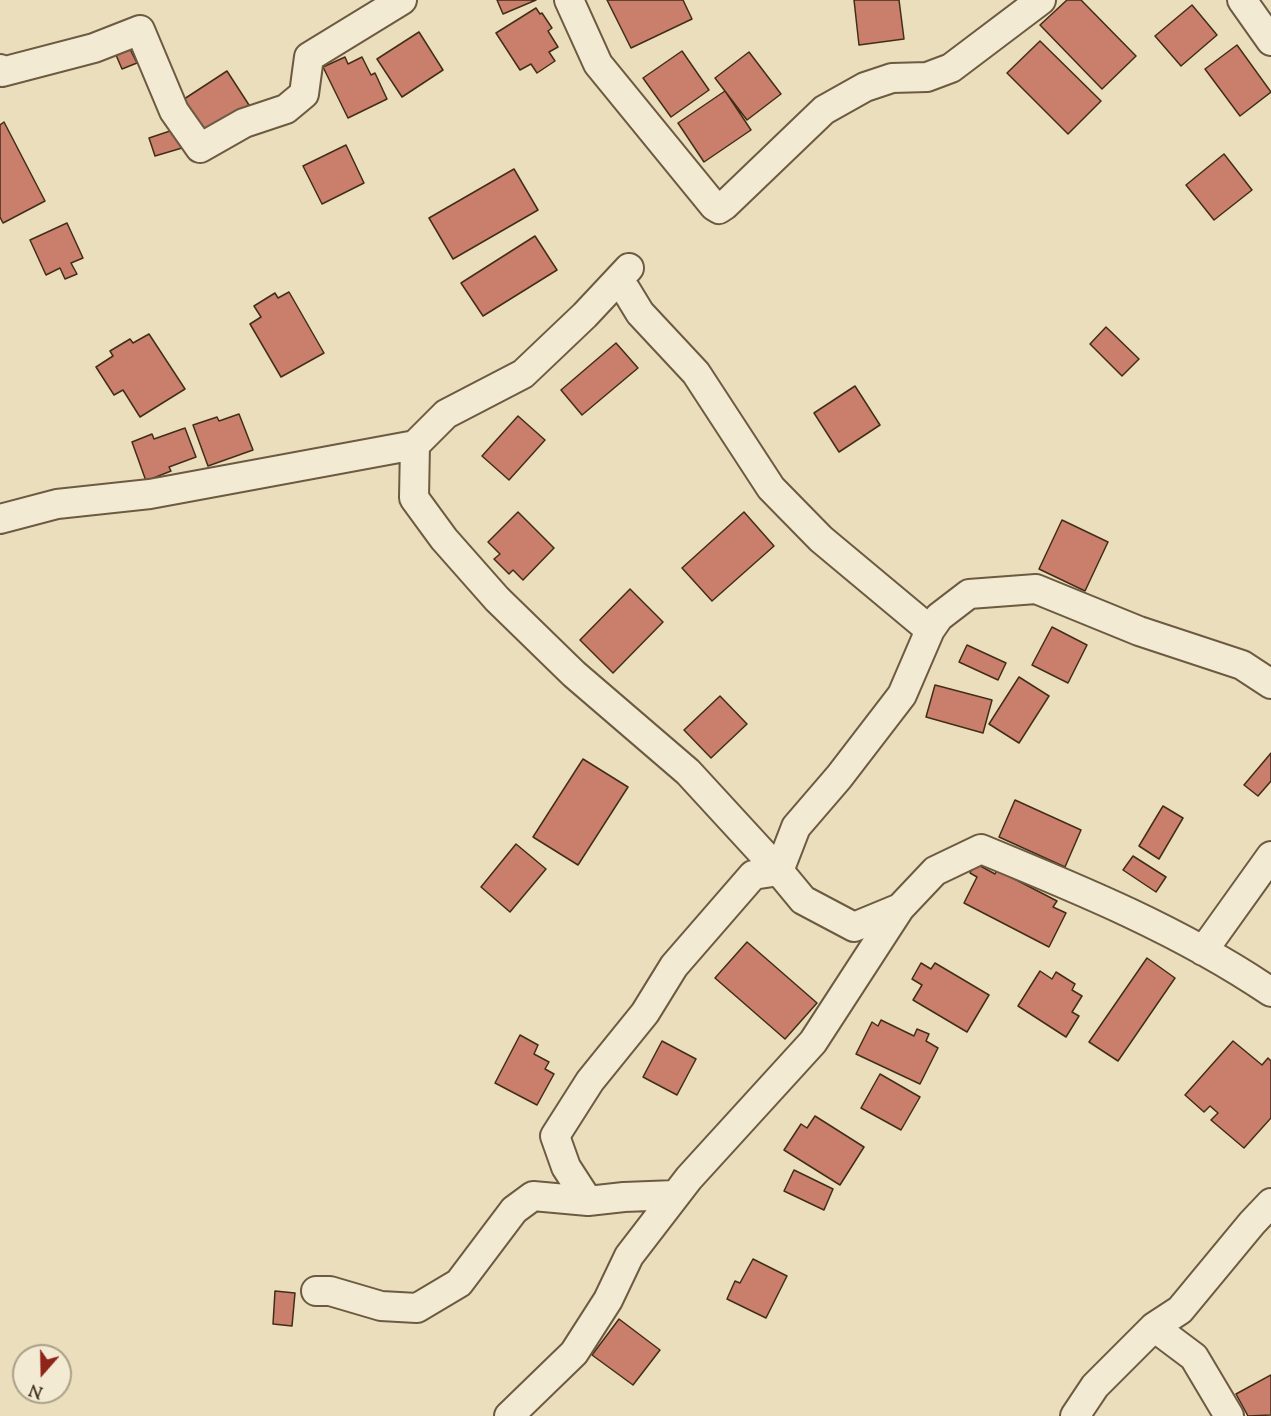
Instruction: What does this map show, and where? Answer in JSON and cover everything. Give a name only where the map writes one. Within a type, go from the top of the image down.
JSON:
[{"type":"street","points":[[0,69],[2,72],[94,48],[140,30],[174,111],[200,147],[244,123],[286,110],[304,94],[309,57],[402,0]]},
{"type":"street","points":[[569,0],[598,63],[714,207],[719,209],[824,110],[865,87],[892,78],[927,77],[951,68],[1041,0]]},
{"type":"street","points":[[1242,0],[1271,41]]},
{"type":"street","points":[[0,519],[57,504],[150,494],[415,445],[446,414],[523,374],[585,315],[628,279],[640,313],[696,373],[771,488],[821,539],[930,630]]},
{"type":"street","points":[[415,445],[414,498],[444,539],[497,599],[574,674],[688,772],[803,900],[854,927],[900,908]]},
{"type":"street","points":[[779,871],[796,827],[839,777],[902,695],[930,630],[939,617],[969,594],[1036,590],[1139,631],[1242,665],[1271,684]]},
{"type":"street","points":[[508,1416],[574,1353],[608,1300],[629,1256],[688,1178],[813,1042],[900,908],[935,872],[981,849],[1071,886],[1156,925],[1271,992]]},
{"type":"street","points":[[1203,951],[1271,856]]},
{"type":"street","points":[[588,1202],[566,1167],[555,1136],[590,1081],[645,1013],[674,966],[753,875],[779,871]]},
{"type":"street","points":[[316,1291],[330,1291],[381,1306],[417,1308],[459,1283],[514,1210],[533,1196],[588,1202],[624,1197],[675,1195]]},
{"type":"street","points":[[1075,1416],[1095,1386],[1154,1328],[1180,1310],[1271,1203]]},
{"type":"street","points":[[1154,1328],[1194,1357],[1229,1416]]},
{"type":"building","points":[[497,0],[536,0],[503,14]]},
{"type":"building","points":[[607,0],[683,0],[692,19],[631,48]]},
{"type":"building","points":[[854,0],[899,0],[904,39],[859,45]]},
{"type":"building","points":[[1067,0],[1081,0],[1136,56],[1102,89],[1040,25]]},
{"type":"building","points":[[1192,5],[1217,35],[1181,66],[1155,36]]},
{"type":"building","points":[[536,8],[552,28],[548,31],[558,47],[549,52],[555,61],[537,73],[531,64],[520,70],[496,33]]},
{"type":"building","points":[[419,32],[443,70],[402,97],[377,59]]},
{"type":"building","points":[[1040,41],[1101,101],[1068,134],[1007,73]]},
{"type":"building","points":[[1237,45],[1271,92],[1240,116],[1205,69]]},
{"type":"building","points":[[130,49],[137,63],[122,69],[116,55]]},
{"type":"building","points":[[682,51],[709,90],[671,117],[643,78]]},
{"type":"building","points":[[749,52],[781,94],[747,120],[715,78]]},
{"type":"building","points":[[345,57],[348,64],[362,57],[371,75],[375,73],[387,99],[348,118],[323,67]]},
{"type":"building","points":[[227,71],[249,105],[200,136],[178,103]]},
{"type":"building","points":[[725,91],[751,130],[704,162],[678,123]]},
{"type":"building","points":[[4,122],[45,201],[3,223],[0,217],[0,125]]},
{"type":"building","points":[[176,129],[182,148],[155,156],[149,138]]},
{"type":"building","points":[[346,145],[364,183],[322,204],[303,166]]},
{"type":"building","points":[[1224,154],[1252,190],[1214,220],[1186,185]]},
{"type":"building","points":[[514,169],[538,210],[453,259],[429,218]]},
{"type":"building","points":[[67,223],[83,258],[71,263],[77,274],[65,279],[60,268],[46,275],[30,240]]},
{"type":"building","points":[[535,236],[557,270],[483,316],[461,283]]},
{"type":"building","points":[[289,292],[324,353],[281,377],[250,324],[261,317],[254,306],[275,293],[278,298]]},
{"type":"building","points":[[1106,327],[1139,359],[1122,376],[1090,344]]},
{"type":"building","points":[[149,334],[185,389],[140,417],[123,390],[114,395],[96,367],[113,356],[110,351],[130,339],[133,343]]},
{"type":"building","points":[[616,343],[638,368],[582,415],[561,390]]},
{"type":"building","points":[[855,386],[880,425],[839,452],[814,413]]},
{"type":"building","points":[[239,414],[253,450],[208,466],[193,425],[217,417],[219,421]]},
{"type":"building","points":[[518,416],[545,440],[509,480],[482,456]]},
{"type":"building","points":[[185,428],[196,457],[169,467],[171,471],[146,481],[132,442],[152,434],[154,439]]},
{"type":"building","points":[[518,512],[554,548],[523,580],[513,570],[509,574],[494,559],[500,554],[488,542]]},
{"type":"building","points":[[744,512],[774,546],[712,601],[682,568]]},
{"type":"building","points":[[1062,520],[1108,542],[1085,591],[1039,569]]},
{"type":"building","points":[[630,589],[663,622],[613,673],[580,640]]},
{"type":"building","points":[[1052,627],[1087,645],[1068,683],[1032,665]]},
{"type":"building","points":[[967,645],[1006,663],[998,680],[959,662]]},
{"type":"building","points":[[1019,677],[1049,696],[1019,743],[989,724]]},
{"type":"building","points":[[935,685],[992,700],[983,733],[926,717]]},
{"type":"building","points":[[720,696],[747,724],[711,758],[684,730]]},
{"type":"building","points":[[1271,753],[1271,781],[1258,796],[1244,785]]},
{"type":"building","points":[[583,759],[628,787],[578,865],[533,837]]},
{"type":"building","points":[[1015,800],[1081,830],[1065,867],[999,837]]},
{"type":"building","points":[[1163,806],[1183,818],[1159,859],[1139,846]]},
{"type":"building","points":[[516,844],[546,869],[510,912],[481,887]]},
{"type":"building","points":[[1133,856],[1166,877],[1156,892],[1123,870]]},
{"type":"building","points":[[975,863],[995,874],[997,870],[1057,901],[1053,907],[1066,913],[1049,947],[964,903],[977,877],[970,873]]},
{"type":"building","points":[[747,942],[817,1003],[785,1039],[715,978]]},
{"type":"building","points":[[1147,958],[1175,978],[1118,1061],[1089,1042]]},
{"type":"building","points":[[921,963],[931,969],[935,963],[989,995],[967,1032],[913,1000],[922,985],[912,979]]},
{"type":"building","points":[[1040,971],[1052,979],[1056,972],[1075,984],[1072,990],[1082,996],[1072,1012],[1079,1016],[1066,1037],[1018,1006]]},
{"type":"building","points":[[881,1020],[914,1036],[917,1029],[929,1034],[926,1041],[938,1048],[920,1084],[856,1054],[872,1022],[878,1026]]},
{"type":"building","points":[[520,1035],[538,1045],[534,1054],[549,1062],[545,1069],[554,1074],[537,1105],[495,1083]]},
{"type":"building","points":[[662,1041],[696,1059],[677,1095],[643,1077]]},
{"type":"building","points":[[1233,1041],[1262,1065],[1268,1058],[1271,1061],[1271,1118],[1244,1148],[1211,1120],[1218,1113],[1210,1106],[1204,1112],[1185,1095]]},
{"type":"building","points":[[880,1074],[920,1097],[901,1130],[861,1108]]},
{"type":"building","points":[[815,1116],[864,1147],[840,1185],[784,1150],[801,1124],[807,1128]]},
{"type":"building","points":[[794,1170],[833,1189],[824,1210],[784,1191]]},
{"type":"building","points":[[753,1259],[787,1276],[766,1318],[727,1299],[735,1281],[740,1283]]},
{"type":"building","points":[[275,1291],[295,1293],[292,1326],[273,1324]]},
{"type":"building","points":[[619,1319],[660,1350],[633,1385],[592,1355]]},
{"type":"building","points":[[1271,1375],[1271,1415],[1248,1416],[1236,1394]]}]
